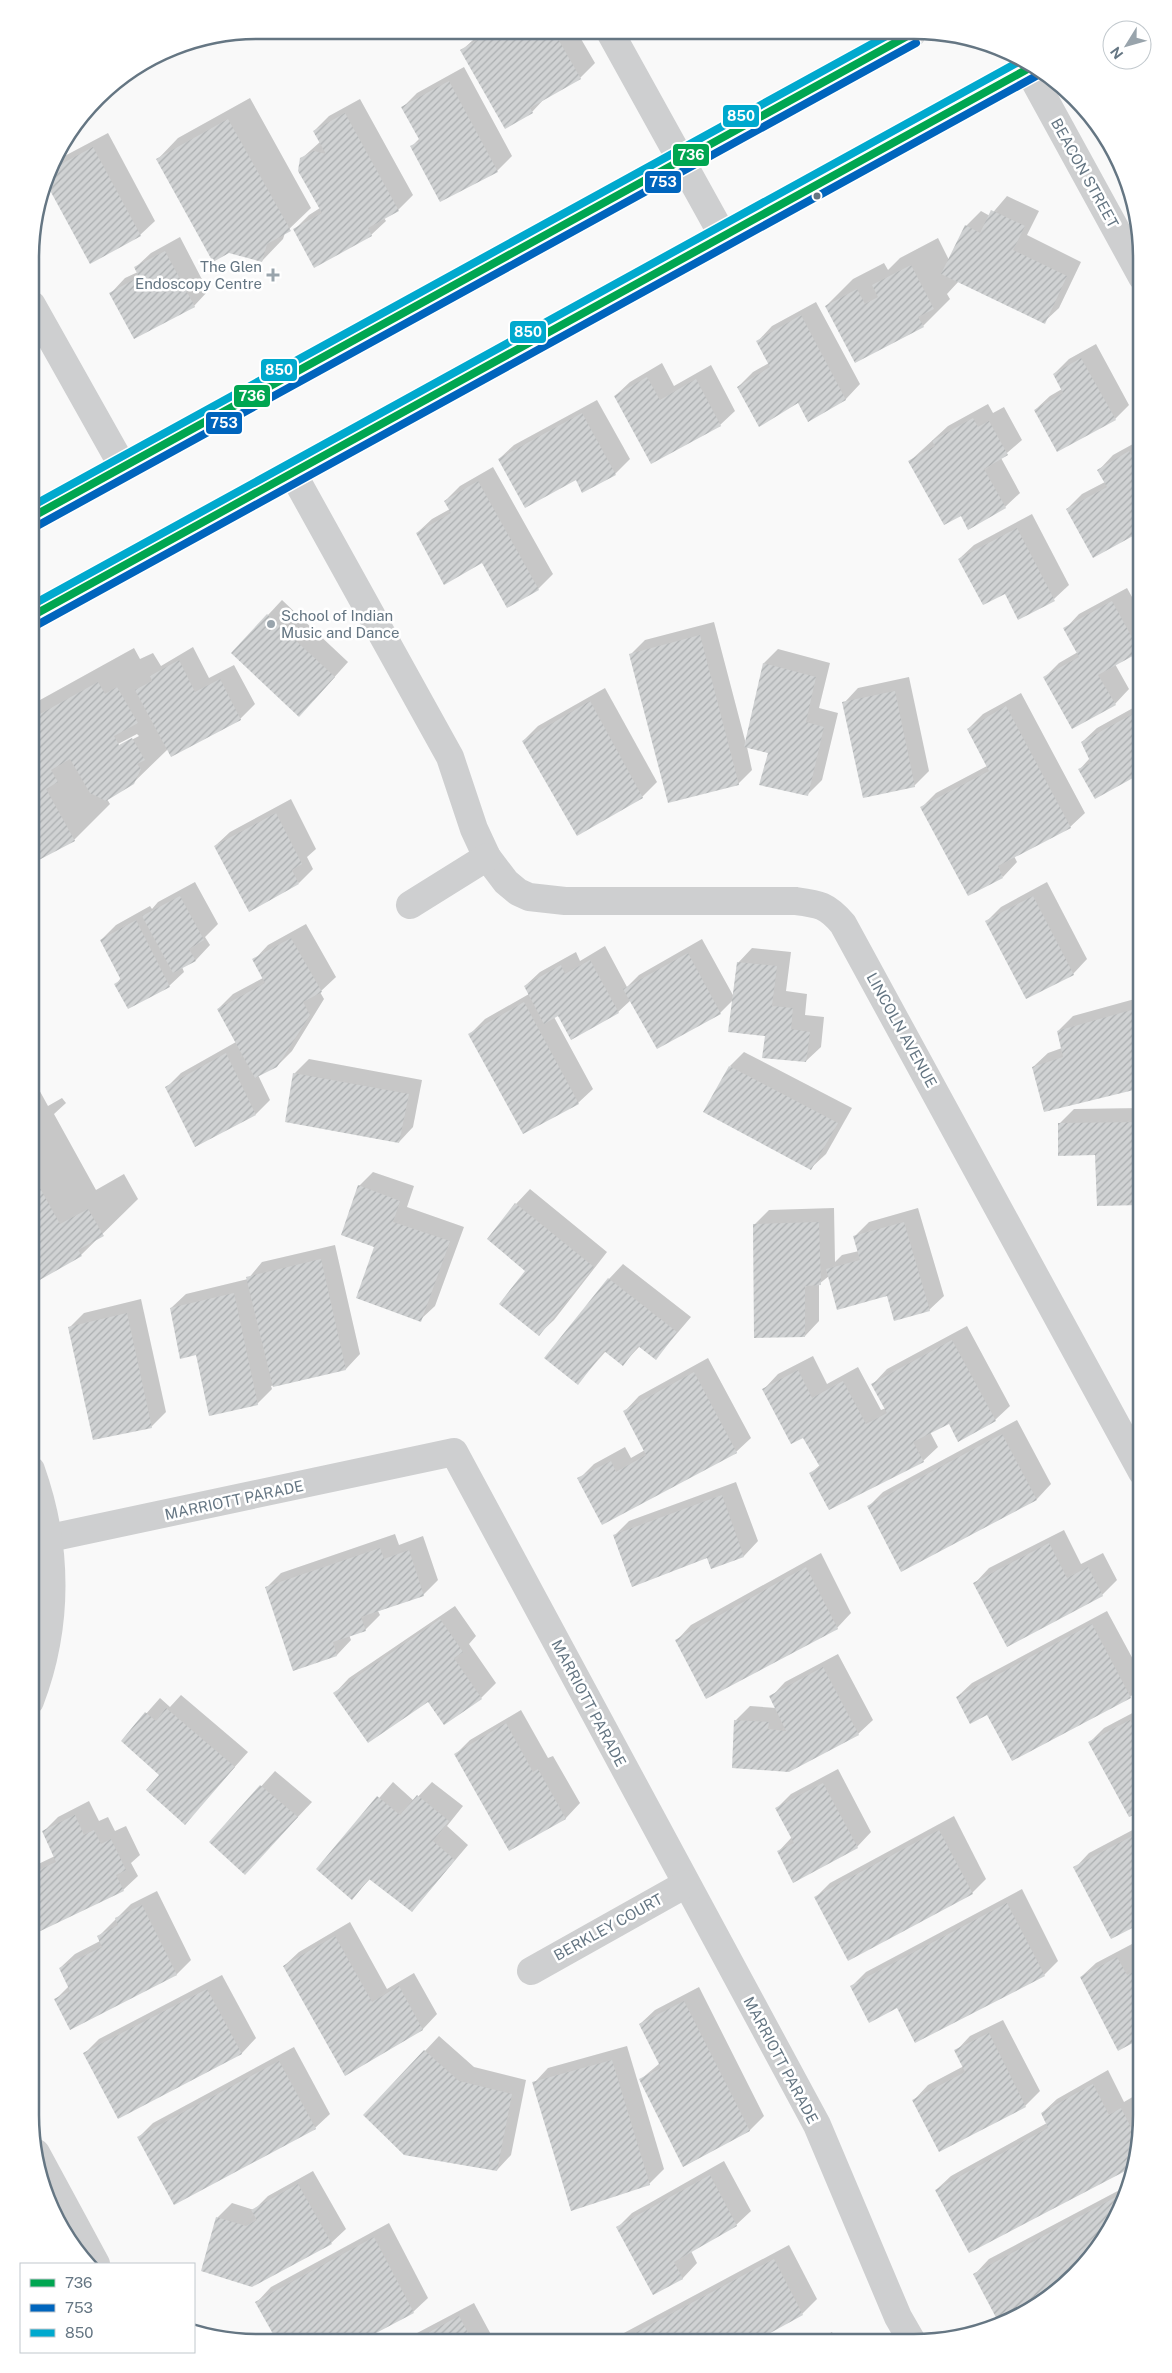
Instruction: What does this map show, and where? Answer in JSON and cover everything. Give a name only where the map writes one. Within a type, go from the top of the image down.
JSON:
[{"type":"highway","points":[[39,513],[680,159],[902,39]]},
{"type":"highway","points":[[39,612],[1026,69]]},
{"type":"street","points":[[614,39],[724,236]]},
{"type":"street","name":"BEACON STREET","points":[[1034,75],[1133,260]]},
{"type":"street","points":[[39,318],[122,467]]},
{"type":"street","name":"LINCOLN AVENUE","points":[[292,472],[450,756],[474,829],[487,857],[506,882],[518,892],[543,900],[762,899],[816,903],[830,909],[843,924],[871,972],[1133,1455]]},
{"type":"street","points":[[410,905],[487,857]]},
{"type":"street","name":"MARRIOTT PARADE","points":[[40,1541],[454,1452],[816,2125],[898,2316],[908,2334]]},
{"type":"street","points":[[39,1494],[40,1541],[53,1566],[50,1614],[39,1674]]},
{"type":"street","name":"BERKLEY COURT","points":[[531,1971],[686,1884]]},
{"type":"street","points":[[46,2171],[95,2262]]},
{"type":"building","points":[[479,39],[558,39],[581,79],[530,108],[533,113],[505,129],[460,50]]},
{"type":"building","points":[[449,81],[498,172],[440,202],[410,146],[420,141],[401,107]]},
{"type":"building","points":[[345,113],[399,211],[368,228],[372,236],[314,268],[293,229],[322,213],[298,171],[300,158],[314,151],[326,154],[313,131]]},
{"type":"building","points":[[228,119],[291,231],[267,244],[262,262],[229,253],[213,262],[156,159]]},
{"type":"building","points":[[93,147],[141,236],[90,264],[49,189],[59,165]]},
{"type":"building","points":[[991,210],[1025,226],[1013,250],[1067,276],[1045,324],[941,274],[965,225],[980,233]]},
{"type":"building","points":[[165,251],[195,307],[134,339],[109,293],[139,277],[134,267]]},
{"type":"building","points":[[911,265],[934,309],[918,317],[924,327],[855,363],[825,306],[857,289],[865,304],[878,297],[872,285]]},
{"type":"building","points":[[801,315],[846,400],[808,422],[798,403],[759,427],[737,387],[770,367],[756,341]]},
{"type":"building","points":[[1081,358],[1116,420],[1057,452],[1034,410],[1063,393],[1053,374]]},
{"type":"building","points":[[647,377],[660,400],[696,379],[721,426],[651,464],[614,396]]},
{"type":"building","points":[[582,413],[616,475],[582,493],[576,480],[525,508],[498,459]]},
{"type":"building","points":[[973,418],[978,427],[989,421],[1008,455],[984,469],[1006,508],[968,530],[961,516],[944,525],[908,461],[935,446],[932,441]]},
{"type":"building","points":[[1129,451],[1133,458],[1133,536],[1093,558],[1066,509],[1107,487],[1097,470]]},
{"type":"building","points":[[478,481],[539,590],[507,608],[482,563],[444,585],[416,533],[451,513],[444,501]]},
{"type":"building","points":[[1017,528],[1055,601],[1018,620],[1005,594],[983,605],[958,559]]},
{"type":"building","points":[[1112,601],[1133,639],[1133,656],[1098,675],[1116,705],[1072,729],[1043,677],[1079,657],[1063,628]]},
{"type":"building","points":[[267,614],[335,677],[299,717],[231,653]]},
{"type":"building","points":[[700,635],[739,785],[668,803],[629,654]]},
{"type":"building","points":[[179,660],[195,692],[220,679],[241,720],[171,757],[135,690],[152,681],[150,676]]},
{"type":"building","points":[[763,663],[816,677],[806,722],[824,727],[808,796],[759,785],[768,753],[744,747]]},
{"type":"building","points":[[98,682],[105,694],[117,687],[138,723],[114,736],[119,745],[132,738],[145,760],[137,764],[141,769],[134,784],[106,801],[90,793],[70,759],[51,770],[58,782],[46,789],[75,841],[39,860],[39,715]]},
{"type":"building","points":[[895,691],[915,787],[863,798],[842,702]]},
{"type":"building","points":[[590,701],[643,798],[577,836],[522,741]]},
{"type":"building","points":[[1006,706],[1071,828],[998,866],[1003,878],[968,896],[920,807],[989,771],[967,729]]},
{"type":"building","points":[[1133,714],[1133,778],[1095,799],[1078,769],[1091,763],[1081,742]]},
{"type":"building","points":[[276,813],[302,864],[292,870],[299,884],[249,912],[214,846]]},
{"type":"building","points":[[180,896],[204,940],[189,949],[196,961],[173,973],[142,916]]},
{"type":"building","points":[[1033,896],[1074,975],[1026,999],[985,921]]},
{"type":"building","points":[[136,920],[170,987],[128,1009],[114,984],[121,980],[100,940]]},
{"type":"building","points":[[291,938],[322,992],[303,1002],[310,1015],[277,1067],[255,1078],[217,1009],[265,983],[252,959]]},
{"type":"building","points":[[688,953],[721,1014],[657,1049],[623,989]]},
{"type":"building","points":[[590,960],[619,1013],[571,1040],[558,1016],[544,1024],[524,986],[561,965],[565,974]]},
{"type":"building","points":[[737,962],[777,966],[772,1006],[793,1008],[791,1029],[810,1032],[806,1062],[762,1058],[765,1036],[728,1032]]},
{"type":"building","points":[[524,1002],[579,1104],[523,1134],[468,1034]]},
{"type":"building","points":[[1133,1010],[1133,1090],[1044,1112],[1032,1067],[1063,1057],[1057,1031]]},
{"type":"building","points":[[226,1053],[256,1115],[195,1147],[165,1087]]},
{"type":"building","points":[[729,1066],[838,1123],[811,1170],[703,1112]]},
{"type":"building","points":[[293,1073],[409,1094],[399,1143],[285,1122]]},
{"type":"building","points":[[1133,1122],[1133,1205],[1097,1206],[1095,1155],[1058,1156],[1058,1123]]},
{"type":"building","points":[[358,1185],[400,1201],[393,1222],[450,1241],[421,1322],[356,1298],[374,1247],[341,1235]]},
{"type":"building","points":[[39,1186],[60,1224],[88,1209],[104,1236],[78,1250],[82,1256],[39,1280]]},
{"type":"building","points":[[515,1203],[594,1267],[539,1336],[499,1304],[525,1271],[487,1239]]},
{"type":"building","points":[[819,1222],[821,1285],[805,1286],[805,1337],[754,1338],[753,1224]]},
{"type":"building","points":[[904,1222],[930,1311],[894,1321],[887,1296],[837,1310],[826,1269],[860,1260],[853,1236]]},
{"type":"building","points":[[321,1259],[346,1370],[273,1387],[246,1277]]},
{"type":"building","points":[[608,1278],[677,1332],[656,1360],[638,1346],[623,1366],[604,1351],[578,1385],[544,1358]]},
{"type":"building","points":[[234,1293],[258,1405],[209,1416],[196,1355],[180,1359],[170,1308]]},
{"type":"building","points":[[127,1313],[152,1428],[93,1440],[68,1327]]},
{"type":"building","points":[[952,1340],[996,1421],[958,1442],[949,1424],[913,1442],[924,1462],[829,1510],[809,1473],[820,1467],[803,1438],[791,1444],[762,1389],[798,1370],[812,1398],[843,1381],[866,1424],[887,1413],[871,1384]]},
{"type":"building","points":[[694,1372],[737,1453],[602,1525],[577,1478],[611,1461],[616,1472],[646,1455],[623,1411]]},
{"type":"building","points":[[1002,1434],[1037,1500],[901,1572],[867,1506]]},
{"type":"building","points":[[722,1495],[744,1557],[711,1569],[707,1558],[632,1587],[613,1535]]},
{"type":"building","points":[[1049,1543],[1067,1578],[1088,1567],[1103,1596],[1007,1647],[973,1583]]},
{"type":"building","points":[[380,1548],[384,1559],[409,1550],[424,1596],[361,1617],[366,1631],[333,1642],[337,1656],[293,1671],[265,1587]]},
{"type":"building","points":[[806,1567],[838,1629],[706,1699],[675,1640]]},
{"type":"building","points":[[440,1619],[463,1652],[454,1658],[482,1699],[444,1725],[428,1702],[368,1743],[333,1693]]},
{"type":"building","points":[[1092,1624],[1131,1698],[1012,1761],[987,1715],[970,1724],[956,1697]]},
{"type":"building","points":[[823,1667],[859,1735],[789,1772],[732,1768],[734,1720],[769,1722],[768,1729],[786,1731],[769,1696]]},
{"type":"building","points":[[166,1708],[235,1767],[185,1825],[146,1790],[159,1775],[121,1741],[145,1712],[156,1721]]},
{"type":"building","points":[[1130,1720],[1133,1725],[1133,1815],[1129,1817],[1088,1742]]},
{"type":"building","points":[[506,1723],[533,1772],[538,1769],[566,1819],[509,1851],[454,1754]]},
{"type":"building","points":[[823,1783],[858,1848],[793,1883],[777,1851],[794,1843],[775,1808]]},
{"type":"building","points":[[260,1785],[298,1817],[245,1875],[209,1842]]},
{"type":"building","points":[[417,1795],[449,1821],[433,1841],[455,1860],[412,1912],[369,1879],[352,1900],[316,1869],[377,1796],[400,1815]]},
{"type":"building","points":[[75,1815],[84,1835],[94,1830],[101,1844],[111,1839],[126,1870],[116,1875],[124,1891],[39,1932],[39,1870],[56,1862],[42,1831]]},
{"type":"building","points":[[939,1830],[973,1894],[848,1961],[814,1897]]},
{"type":"building","points":[[1133,1836],[1133,1928],[1111,1939],[1073,1867]]},
{"type":"building","points":[[1007,1903],[1045,1976],[915,2043],[897,2008],[869,2023],[850,1986]]},
{"type":"building","points":[[142,1905],[177,1975],[70,2030],[54,1999],[70,1991],[59,1968],[102,1947],[97,1936],[118,1925],[115,1918]]},
{"type":"building","points":[[335,1936],[372,2002],[399,1986],[423,2030],[345,2076],[283,1966]]},
{"type":"building","points":[[1117,1957],[1127,1975],[1133,1972],[1133,2043],[1118,2051],[1080,1977]]},
{"type":"building","points":[[207,1989],[242,2054],[118,2119],[83,2053]]},
{"type":"building","points":[[684,2001],[750,2131],[683,2167],[639,2079],[661,2068],[639,2024]]},
{"type":"building","points":[[989,2033],[1026,2107],[939,2152],[912,2100],[965,2072],[954,2050]]},
{"type":"building","points":[[424,2050],[459,2081],[512,2094],[497,2171],[404,2155],[363,2115]]},
{"type":"building","points":[[612,2060],[650,2185],[571,2211],[532,2082]]},
{"type":"building","points":[[279,2061],[316,2129],[174,2205],[137,2137]]},
{"type":"building","points":[[1093,2084],[1109,2115],[1121,2108],[1133,2131],[1126,2171],[969,2253],[935,2190],[1048,2128],[1041,2113]]},
{"type":"building","points":[[710,2175],[737,2226],[674,2262],[683,2279],[653,2295],[616,2227]]},
{"type":"building","points":[[298,2184],[332,2244],[252,2287],[201,2271],[216,2217],[246,2226],[257,2220],[251,2210]]},
{"type":"building","points":[[1118,2196],[1104,2225],[1079,2260],[1048,2289],[1024,2305],[997,2319],[973,2274]]},
{"type":"building","points":[[374,2237],[414,2313],[374,2334],[273,2334],[255,2302]]},
{"type":"building","points":[[774,2259],[803,2315],[768,2334],[633,2334]]},
{"type":"building","points":[[459,2316],[469,2334],[426,2334]]},
{"type":"transit line","name":"850","points":[[39,502],[881,39]]},
{"type":"transit line","name":"736","points":[[39,513],[902,39]]},
{"type":"transit line","name":"753","points":[[39,525],[916,43]]},
{"type":"transit line","name":"850","points":[[39,601],[1016,64]]},
{"type":"transit line","name":"736","points":[[39,612],[1026,70]]},
{"type":"transit line","name":"753","points":[[39,624],[1036,76]]},
{"type":"place","name":"The Glen Endoscopy Centre","points":[[273,275]]},
{"type":"place","name":"School of Indian Music and Dance","points":[[271,624]]}]
